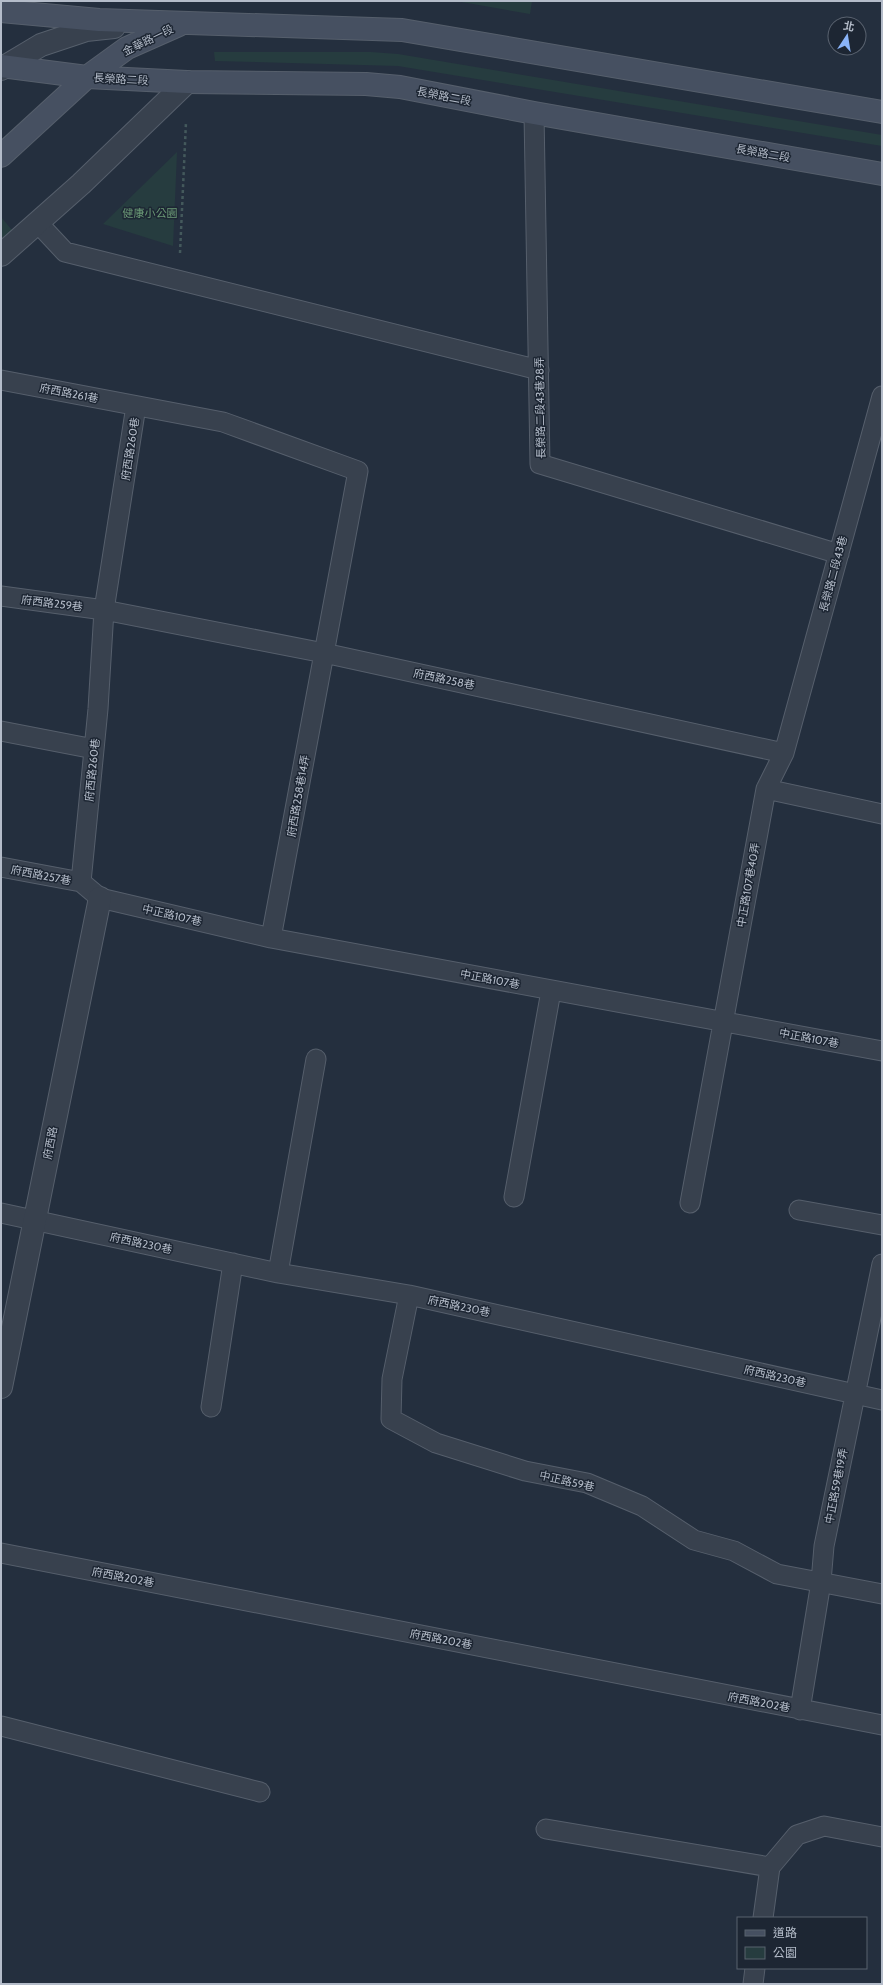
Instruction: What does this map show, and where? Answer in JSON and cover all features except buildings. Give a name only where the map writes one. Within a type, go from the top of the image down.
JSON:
[{"type":"main road","points":[[1,11],[99,20],[402,30],[882,112]]},
{"type":"main road","name":"金華路一段","points":[[1,156],[87,77],[127,48],[185,22]]},
{"type":"main road","name":"長榮路二段","points":[[2,67],[87,77],[187,82],[366,84],[393,86],[534,113],[882,174]]},
{"type":"street","name":"金華路一段","points":[[2,67],[42,45],[86,30],[185,22]]},
{"type":"street","points":[[1,255],[81,184],[187,82]]},
{"type":"street","name":"府西路","points":[[1,1387],[100,898]]},
{"type":"lane","name":"長榮路二段43巷28弄","points":[[534,113],[540,464],[839,554]]},
{"type":"lane","points":[[37,222],[65,252],[539,370]]},
{"type":"lane","name":"府西路261巷","points":[[1,380],[136,406]]},
{"type":"lane","name":"長榮路二段43巷","points":[[784,753],[882,396]]},
{"type":"lane","name":"府西路260巷","points":[[81,882],[98,709],[104,610],[136,406],[224,422],[358,471],[324,653]]},
{"type":"lane","name":"府西路259巷","points":[[1,596],[104,610]]},
{"type":"lane","name":"府西路258巷","points":[[104,610],[324,653],[784,753]]},
{"type":"lane","name":"府西路258巷14弄","points":[[271,938],[324,653]]},
{"type":"lane","points":[[1,731],[94,749]]},
{"type":"lane","name":"中正路107巷40弄","points":[[690,1203],[766,789],[784,753]]},
{"type":"lane","points":[[766,789],[882,811]]},
{"type":"lane","name":"府西路257巷","points":[[1,867],[81,882],[100,898]]},
{"type":"lane","name":"中正路107巷","points":[[100,898],[271,938],[882,1051]]},
{"type":"lane","points":[[514,1198],[552,991]]},
{"type":"lane","points":[[278,1273],[316,1059]]},
{"type":"lane","points":[[799,1210],[882,1226]]},
{"type":"lane","name":"府西路230巷","points":[[1,1213],[278,1273],[410,1295],[882,1400]]},
{"type":"lane","points":[[210,1407],[233,1263]]},
{"type":"lane","name":"中正路59巷19弄","points":[[800,1710],[821,1582],[824,1546],[854,1394],[882,1264]]},
{"type":"lane","name":"中正路59巷","points":[[410,1295],[392,1379],[391,1419],[436,1442],[525,1471],[587,1483],[642,1506],[694,1540],[734,1552],[777,1574],[882,1594]]},
{"type":"lane","name":"府西路202巷","points":[[1,1553],[882,1725]]},
{"type":"lane","points":[[1,1726],[260,1792]]},
{"type":"lane","points":[[763,1917],[770,1867],[797,1835],[824,1826],[882,1837]]},
{"type":"lane","points":[[546,1829],[770,1867]]},
{"type":"lane","points":[[753,1984],[755,1969]]},
{"type":"path","points":[[180,259],[186,122]]},
{"type":"green space","points":[[456,1],[532,1],[530,14]]},
{"type":"green space","points":[[214,52],[371,52],[398,54],[882,135],[882,146],[398,66],[215,61]]},
{"type":"green space","name":"健康小公園","points":[[177,152],[173,246],[103,224]]},
{"type":"green space","points":[[1,217],[12,230],[1,239]]}]
